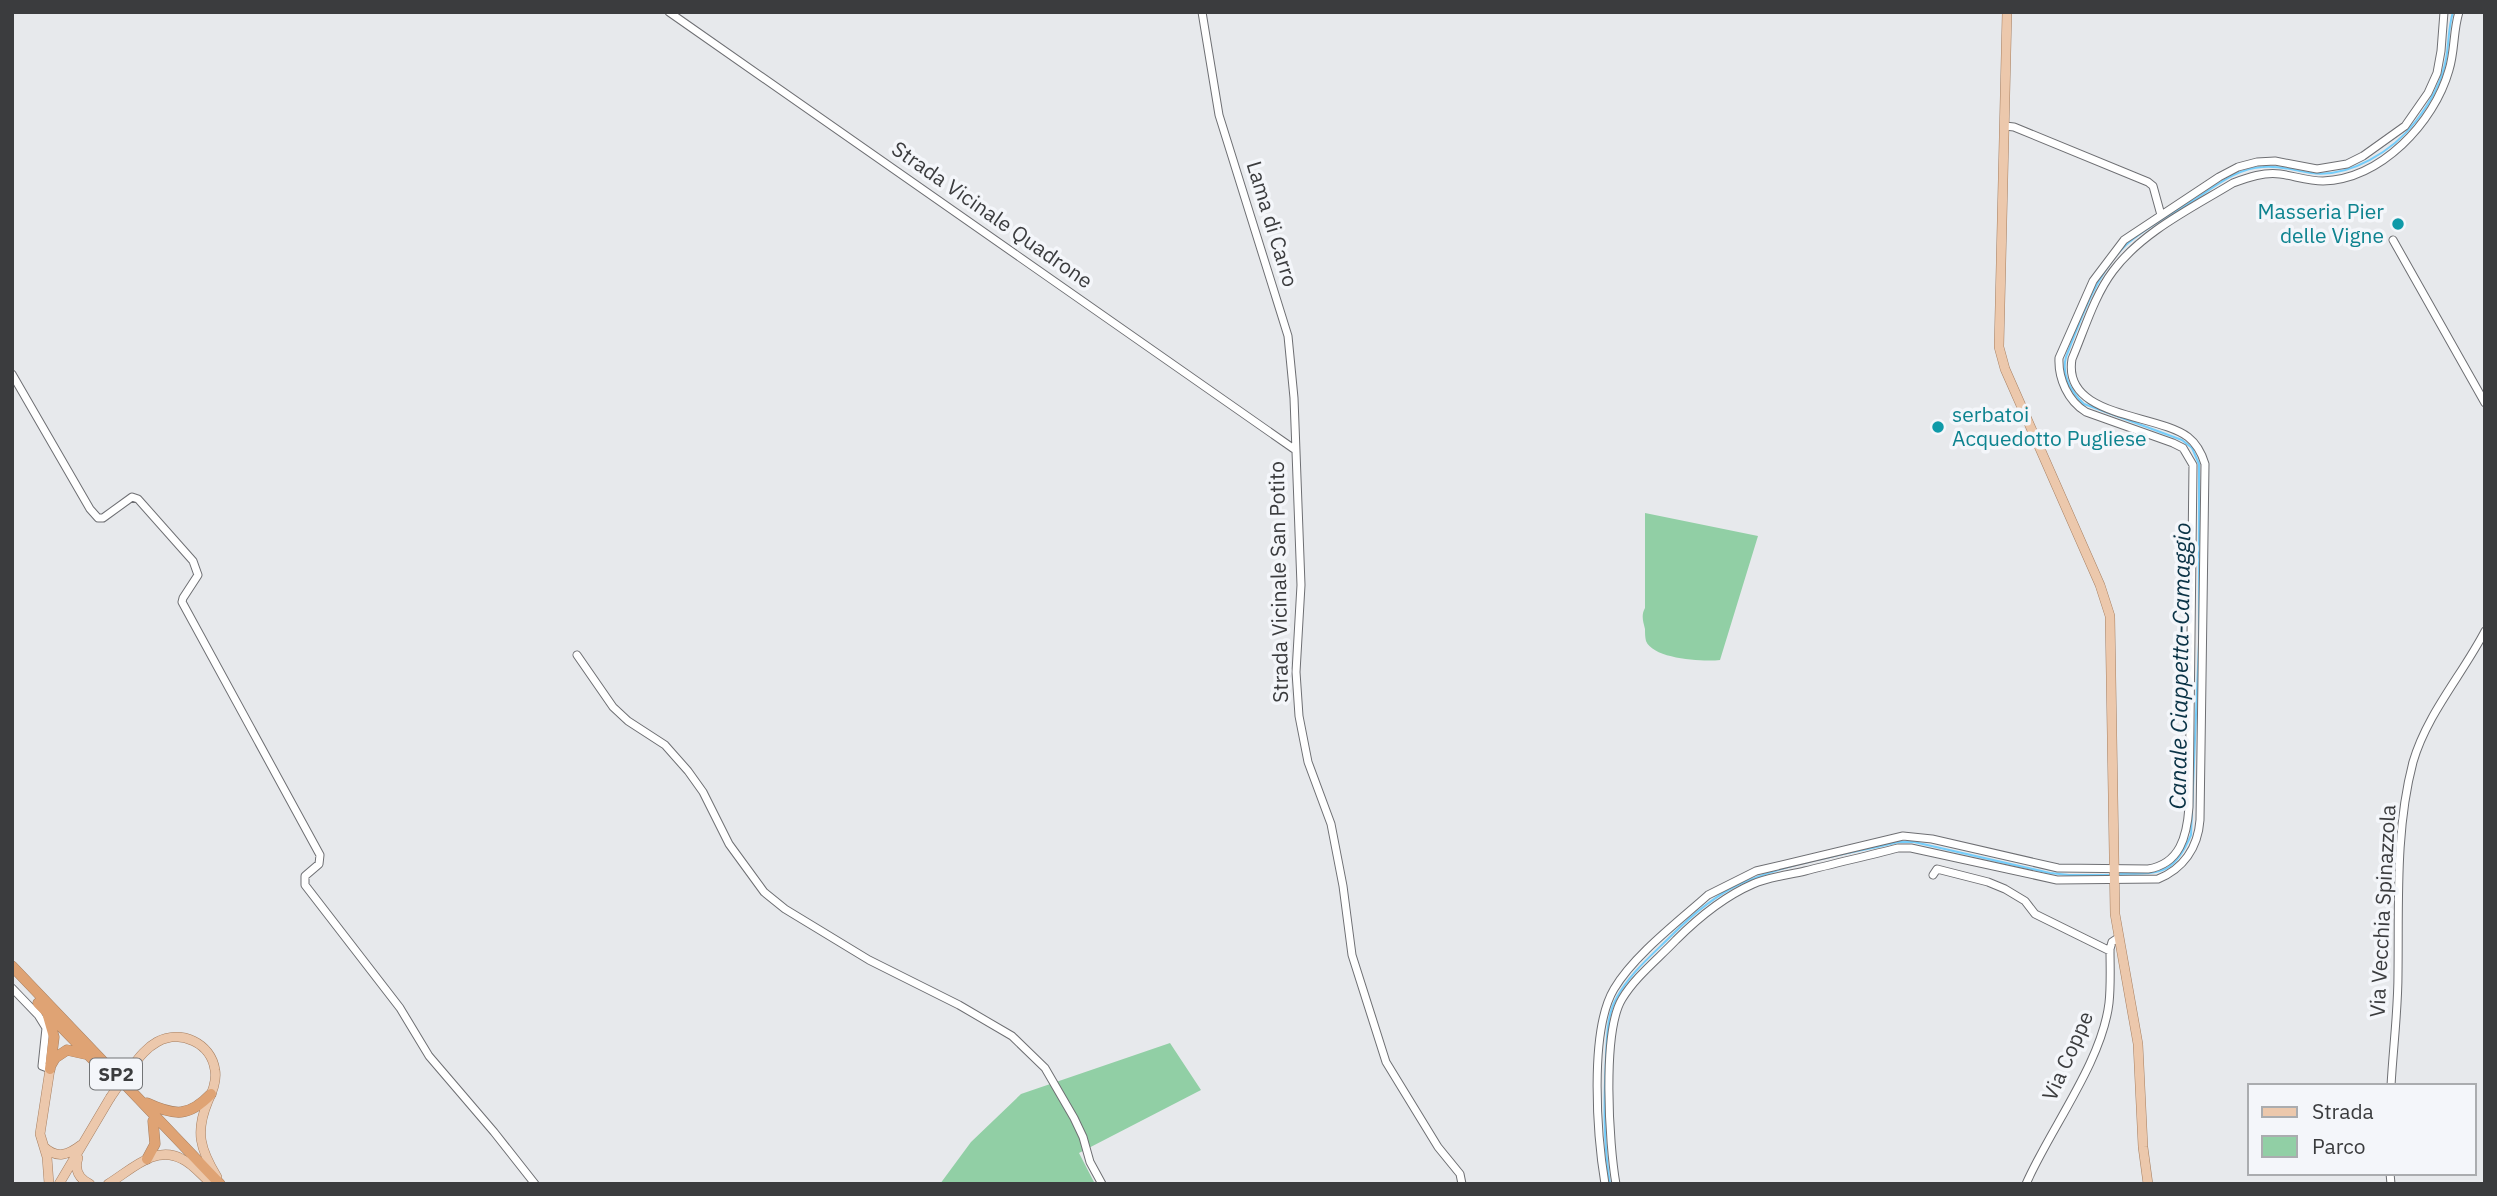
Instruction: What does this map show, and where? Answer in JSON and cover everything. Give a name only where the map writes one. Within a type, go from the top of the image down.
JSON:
[{"type":"highway","name":"SP2","points":[[12,966],[220,1184]]},
{"type":"highway","name":"SP2","points":[[12,976],[212,1184]]},
{"type":"highway","points":[[47,1012],[54,1037],[50,1069]]},
{"type":"highway","points":[[50,1069],[55,1058],[67,1050],[89,1055]]},
{"type":"highway","points":[[142,1101],[172,1113],[186,1112],[198,1107],[211,1094]]},
{"type":"highway","points":[[147,1159],[155,1144],[153,1121]]},
{"type":"main road","points":[[2007,12],[1999,347],[2110,616],[2113,874],[2118,938],[2138,1044],[2142,1134],[2148,1184]]},
{"type":"main road","points":[[59,1184],[127,1073],[145,1051],[159,1041],[174,1037],[192,1039],[204,1047],[215,1069],[215,1081],[203,1112],[200,1142],[204,1156],[220,1184]]},
{"type":"main road","points":[[49,1184],[47,1157],[40,1134],[50,1069]]},
{"type":"main road","points":[[41,1143],[54,1154],[63,1155],[84,1143]]},
{"type":"main road","points":[[84,1143],[76,1163],[77,1172],[90,1184]]},
{"type":"main road","points":[[108,1184],[147,1159],[161,1154],[182,1159],[212,1184]]},
{"type":"street","name":"Strada Vicinale Quadrone","points":[[669,12],[1294,449]]},
{"type":"street","name":"Lama di Carro","points":[[1202,12],[1219,115],[1288,336],[1294,398],[1294,449]]},
{"type":"street","points":[[1616,1184],[1609,1107],[1615,1016],[1620,1001],[1640,976],[1692,924],[1720,901],[1756,883],[1898,848],[1911,848],[2057,880],[2160,867],[2172,859],[2188,824],[2193,465],[2187,454],[2174,443],[2086,412],[2077,406],[2064,386],[2059,358],[2093,281],[2124,240],[2148,223],[2238,167],[2275,161],[2330,168],[2347,164],[2364,156],[2405,126],[2428,93],[2439,65],[2444,12]]},
{"type":"street","points":[[1605,1184],[1597,1107],[1605,1011],[1614,988],[1631,967],[1721,887],[1756,870],[1903,836],[1932,839],[2058,868],[2158,879],[2180,866],[2199,832],[2205,464],[2196,446],[2182,434],[2088,400],[2075,383],[2071,370],[2076,350],[2111,273],[2134,247],[2154,233],[2247,177],[2278,174],[2323,181],[2358,173],[2371,167],[2414,134],[2428,117],[2442,90],[2451,65],[2459,12]]},
{"type":"street","points":[[2441,51],[2452,52]]},
{"type":"street","points":[[2004,126],[2014,127],[2148,182],[2152,186],[2161,215]]},
{"type":"street","points":[[2305,179],[2308,167]]},
{"type":"street","points":[[2148,223],[2154,233]]},
{"type":"street","points":[[2393,240],[2485,403]]},
{"type":"street","points":[[2060,372],[2071,370]]},
{"type":"street","points":[[12,374],[90,509],[98,518],[103,518],[132,497],[138,499],[193,561],[198,575],[182,602],[320,855],[319,864],[305,876],[305,885],[400,1008],[429,1056],[535,1184]]},
{"type":"street","points":[[2187,454],[2196,446]]},
{"type":"street","name":"Strada Vicinale San Potito","points":[[1294,449],[1301,585],[1296,672],[1299,716],[1308,762],[1331,824],[1353,956],[1386,1062],[1438,1147],[1460,1174],[1462,1184]]},
{"type":"street","points":[[2192,585],[2204,585]]},
{"type":"street","name":"Via Vecchia Spinazzola","points":[[2391,1084],[2403,825],[2413,762],[2432,718],[2485,632]]},
{"type":"street","points":[[578,655],[613,707],[628,721],[665,745],[688,771],[703,792],[729,844],[764,892],[785,909],[869,960],[1012,1035],[1045,1068],[1074,1118],[1090,1162],[1102,1184]]},
{"type":"street","points":[[2190,705],[2202,706]]},
{"type":"street","points":[[1972,861],[1975,849]]},
{"type":"street","points":[[1822,854],[1825,866]]},
{"type":"street","points":[[2172,859],[2180,866]]},
{"type":"street","points":[[1933,875],[1937,869],[1994,884],[2025,901],[2035,914],[2110,951],[2112,942],[2118,938]]},
{"type":"street","name":"Via Coppe","points":[[2026,1184],[2080,1082],[2103,1031],[2109,1003],[2110,951]]},
{"type":"street","points":[[1631,967],[1640,976]]},
{"type":"street","points":[[12,988],[44,1022],[47,1035],[42,1066],[50,1069]]},
{"type":"street","points":[[1597,1107],[1609,1107]]},
{"type":"green space","points":[[1645,513],[1758,536],[1720,660],[1691,660],[1668,655],[1650,647],[1646,641],[1643,616]]},
{"type":"green space","points":[[1170,1043],[1201,1090],[1079,1153],[1095,1184],[940,1184],[971,1142],[1021,1094]]},
{"type":"waterway","name":"Canale Ciappetta-Camaggio","points":[[2117,874],[2154,872],[2171,866],[2191,835],[2199,643],[2199,464],[2192,448],[2182,440],[2084,404],[2071,389],[2066,377],[2066,357],[2106,269],[2126,245],[2151,226],[2245,170],[2281,167],[2311,173],[2341,171],[2370,160],[2395,142],[2431,100],[2444,68],[2453,12]]},
{"type":"waterway","name":"Canale Ciappetta-Camaggio","points":[[1610,1184],[1605,1136],[1605,1088],[1607,1034],[1613,1005],[1627,981],[1641,965],[1687,920],[1721,894],[1777,870],[1899,842],[1914,842],[2050,873],[2112,875]]},
{"type":"place","name":"Masseria Pier delle Vigne","points":[[2398,224]]},
{"type":"place","name":"serbatoi Acquedotto Pugliese","points":[[1938,427]]}]
